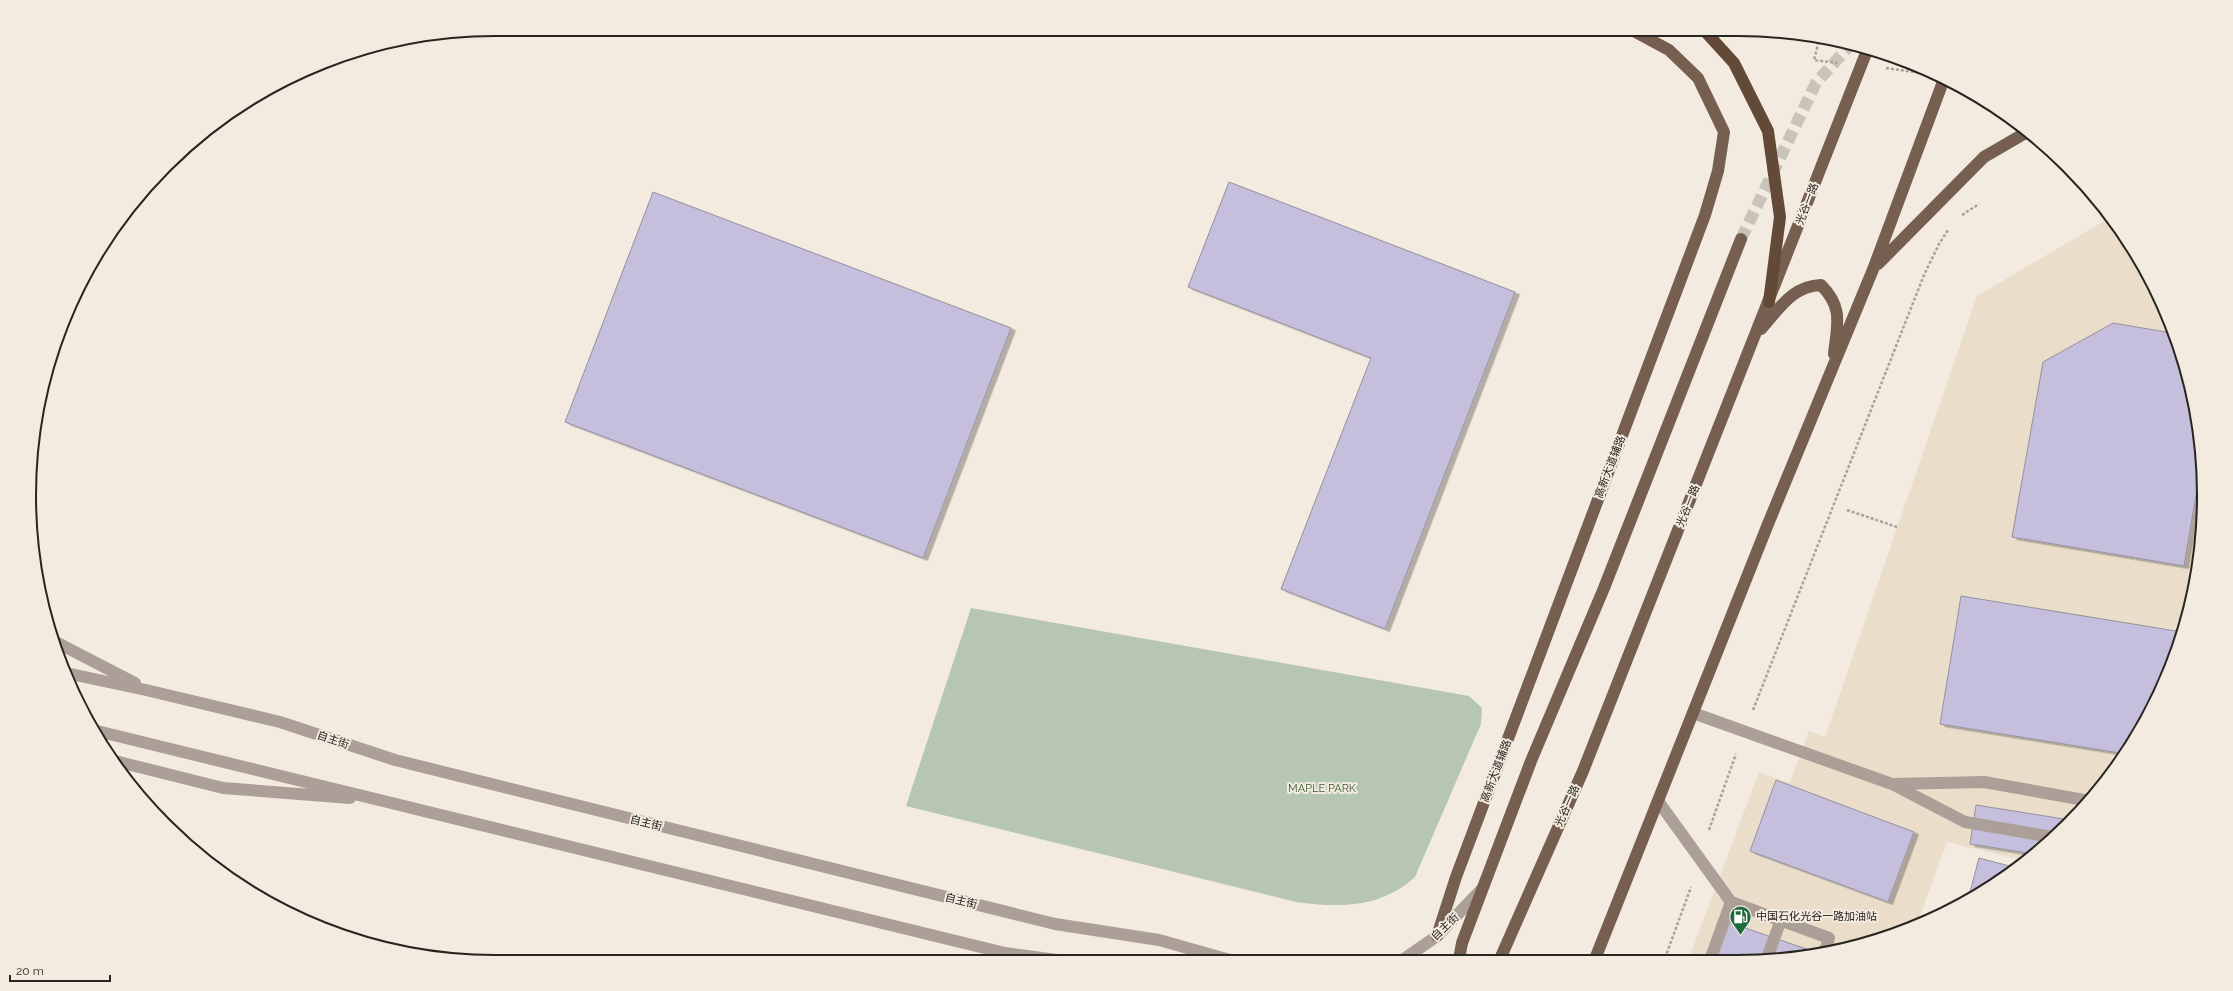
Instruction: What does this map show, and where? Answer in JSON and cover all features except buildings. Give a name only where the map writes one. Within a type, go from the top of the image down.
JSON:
[{"type":"highway","points":[[1709,36],[1734,63],[1768,132],[1780,217],[1769,302]]},
{"type":"main road","name":"高新大道辅路","points":[[1437,936],[1456,877],[1705,215],[1718,171],[1724,132],[1698,78],[1669,50],[1643,36]]},
{"type":"main road","name":"光谷一路","points":[[1502,955],[1583,771],[1865,55]]},
{"type":"main road","points":[[1597,955],[1833,365],[1874,267],[1943,84]]},
{"type":"main road","points":[[1874,267],[1984,157],[2022,135]]},
{"type":"main road","points":[[1460,955],[1462,943],[1531,761],[1604,588],[1741,239]]},
{"type":"main road","points":[[1756,335],[1792,295],[1808,286],[1822,285],[1830,294],[1838,312],[1833,365]]},
{"type":"street","points":[[61,645],[146,690]]},
{"type":"street","name":"自主街","points":[[72,674],[146,690],[280,722],[410,764],[1055,924],[1159,940],[1212,955]]},
{"type":"street","points":[[1693,713],[1892,784],[1965,822],[2045,836]]},
{"type":"street","points":[[102,732],[1005,953],[1020,955]]},
{"type":"street","points":[[122,763],[223,788],[388,801]]},
{"type":"street","points":[[1892,784],[1984,782],[2082,799]]},
{"type":"street","points":[[1658,801],[1731,902],[1829,938],[1827,946]]},
{"type":"street","name":"自主街","points":[[1410,955],[1437,936],[1482,889]]},
{"type":"street","points":[[1712,955],[1731,902]]},
{"type":"street","points":[[1768,954],[1781,920]]},
{"type":"path","points":[[1814,60],[1818,44]]},
{"type":"path","points":[[1961,216],[1979,204]]},
{"type":"path","points":[[1758,696],[1924,275],[1939,244],[1951,226]]},
{"type":"path","points":[[1847,510],[1897,527]]},
{"type":"path","points":[[1715,810],[1727,777]]},
{"type":"path","points":[[1666,955],[1688,896]]},
{"type":"shaded area","points":[[2105,220],[2120,240],[2150,292],[2173,348],[2188,406],[2196,465],[2197,496],[2196,526],[2188,585],[2173,643],[2150,699],[2120,751],[2102,775],[2062,820],[2018,859],[1947,842],[1920,917],[1885,931],[1827,946],[1797,951],[1768,954],[1690,955],[1759,772],[1790,783],[1809,731],[1825,737],[1977,296]]},
{"type":"green space","name":"MAPLE PARK","points":[[971,608],[1469,696],[1482,708],[1481,724],[1415,877],[1388,895],[1374,900],[1344,905],[1296,902],[906,806]]},
{"type":"tunnel","points":[[1741,239],[1816,83],[1846,50]]},
{"type":"place","name":"中国石化光谷一路加油站","points":[[1741,936]]}]
